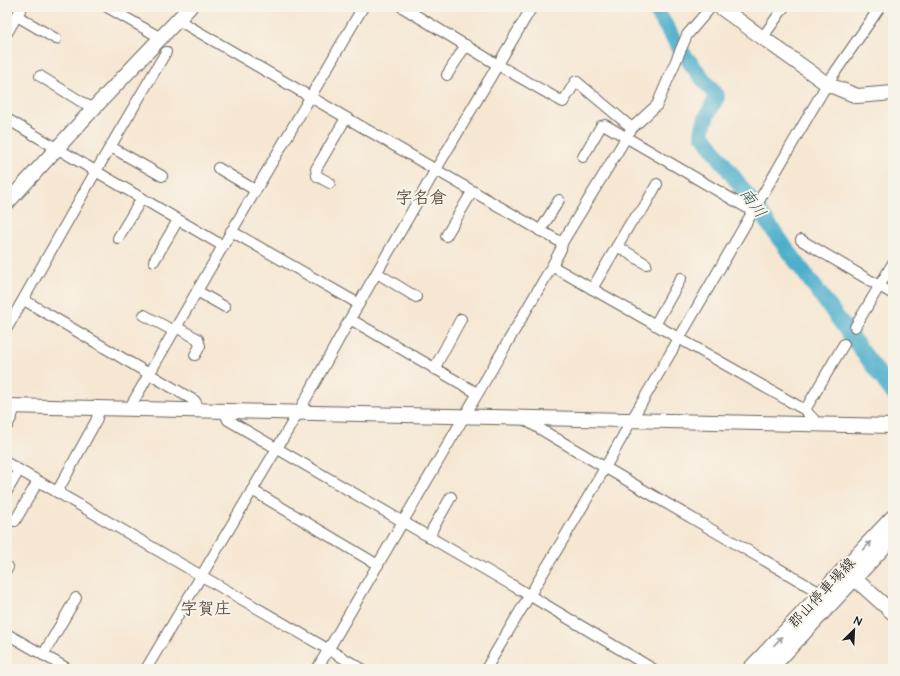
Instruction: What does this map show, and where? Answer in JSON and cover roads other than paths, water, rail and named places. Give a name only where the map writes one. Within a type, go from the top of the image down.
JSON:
[{"type":"main road","name":"郡山停車場線","points":[[751,669],[893,518]]},
{"type":"main road","name":"郡山停車場線","points":[[769,669],[893,536]]},
{"type":"street","points":[[107,7],[161,38]]},
{"type":"street","points":[[7,203],[190,7]]},
{"type":"street","points":[[129,409],[231,231],[363,7]]},
{"type":"street","points":[[402,7],[563,102],[576,81],[629,132],[754,212]]},
{"type":"street","points":[[146,669],[298,413],[358,304],[532,7]]},
{"type":"street","points":[[317,669],[552,266],[561,249],[562,243],[629,132],[657,105],[687,35],[711,7]]},
{"type":"street","points":[[720,7],[827,84],[857,96],[893,93]]},
{"type":"street","points":[[763,37],[784,7]]},
{"type":"street","points":[[486,669],[605,469],[631,421],[754,212],[827,84],[880,7]]},
{"type":"street","points":[[7,33],[20,11],[56,39]]},
{"type":"street","points":[[178,20],[435,171],[562,243]]},
{"type":"street","points":[[447,75],[466,45]]},
{"type":"street","points":[[7,328],[96,171],[166,52]]},
{"type":"street","points":[[40,76],[94,109]]},
{"type":"street","points":[[330,183],[318,176],[316,169],[346,118]]},
{"type":"street","points":[[7,119],[223,246]]},
{"type":"street","points":[[583,157],[602,125],[629,132]]},
{"type":"street","points":[[111,147],[162,176]]},
{"type":"street","points":[[218,168],[255,190]]},
{"type":"street","points":[[592,289],[631,222],[643,209],[657,184]]},
{"type":"street","points":[[446,236],[472,192]]},
{"type":"street","points":[[118,238],[142,198]]},
{"type":"street","points":[[540,231],[559,200]]},
{"type":"street","points":[[154,261],[178,220]]},
{"type":"street","points":[[231,231],[358,304]]},
{"type":"street","points":[[801,240],[893,294]]},
{"type":"street","points":[[617,246],[646,264]]},
{"type":"street","points":[[855,327],[893,263]]},
{"type":"street","points":[[552,266],[804,410],[818,424]]},
{"type":"street","points":[[376,273],[416,297]]},
{"type":"street","points":[[654,325],[681,278]]},
{"type":"street","points":[[197,291],[225,307]]},
{"type":"street","points":[[24,300],[195,401],[200,410]]},
{"type":"street","points":[[144,315],[198,339],[200,346],[194,355]]},
{"type":"street","points":[[350,319],[477,393]]},
{"type":"street","points":[[434,369],[461,319]]},
{"type":"street","points":[[804,410],[844,344]]},
{"type":"street","points":[[7,426],[12,416],[11,406],[893,426]]},
{"type":"street","points":[[57,492],[96,421],[100,408]]},
{"type":"street","points":[[224,411],[228,420],[276,449],[529,595],[653,669]]},
{"type":"street","points":[[522,418],[605,469],[731,540],[822,594]]},
{"type":"street","points":[[7,463],[362,669]]},
{"type":"street","points":[[7,491],[19,470]]},
{"type":"street","points":[[7,519],[15,521],[38,481]]},
{"type":"street","points":[[252,490],[378,565]]},
{"type":"street","points":[[430,538],[433,528],[451,497]]},
{"type":"street","points":[[854,578],[893,613]]},
{"type":"street","points":[[43,655],[76,598]]},
{"type":"street","points":[[7,634],[68,669]]},
{"type":"waterway","name":"南川","points":[[654,7],[682,52],[717,97],[706,119],[702,134],[893,393]]},
{"type":"district","name":"字名倉","points":[[421,198]]},
{"type":"district","name":"字賀庄","points":[[206,609]]}]
